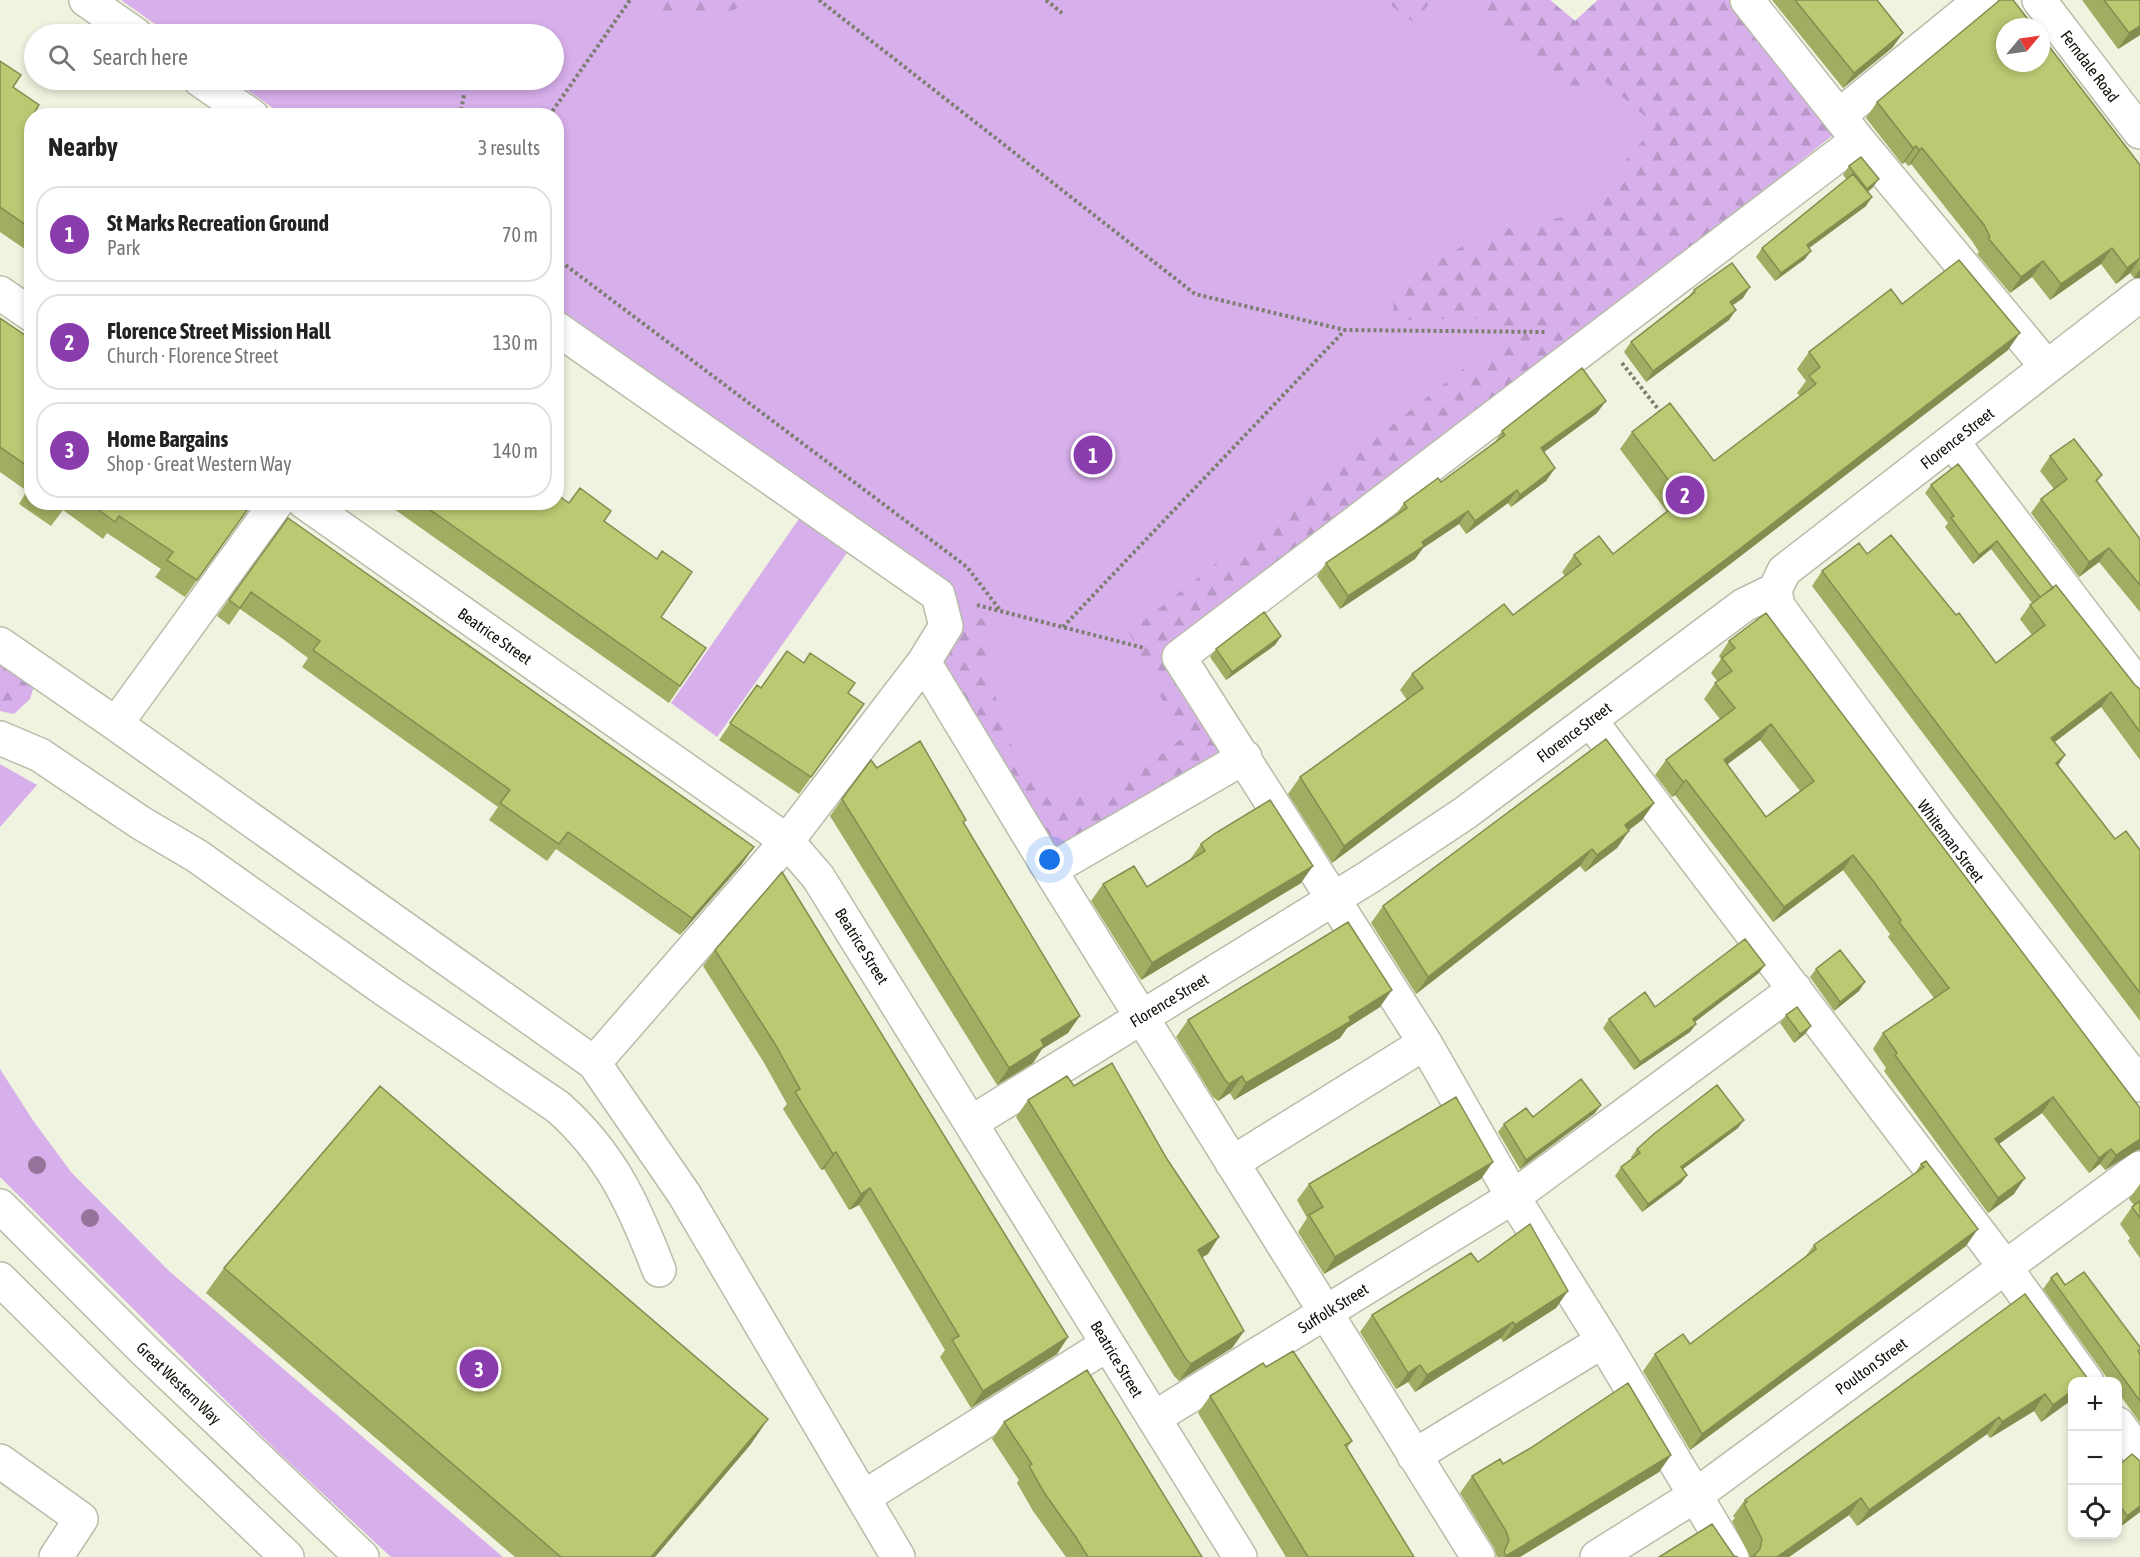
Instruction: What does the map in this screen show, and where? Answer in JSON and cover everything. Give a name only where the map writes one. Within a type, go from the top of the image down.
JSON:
[{"type":"street","points":[[86,0],[121,24]]},
{"type":"street","points":[[1747,0],[1849,128],[2048,367]]},
{"type":"street","points":[[1903,43],[1954,0]]},
{"type":"street","points":[[1732,1557],[1603,1341],[1513,1197],[1425,1043],[1245,757],[1179,657],[1602,337],[1849,128],[1981,0]]},
{"type":"street","name":"Ferndale Road","points":[[2039,0],[2140,132]]},
{"type":"street","points":[[214,90],[240,108]]},
{"type":"street","points":[[0,293],[24,310]]},
{"type":"street","name":"Florence Street","points":[[972,1122],[1334,899],[1466,813],[1744,605],[1775,590],[1784,571],[2140,295]]},
{"type":"street","points":[[564,334],[938,595],[946,626],[924,662],[788,841],[594,1063]]},
{"type":"street","points":[[1952,441],[2140,688]]},
{"type":"street","points":[[116,724],[271,510]]},
{"type":"street","name":"Beatrice Street","points":[[315,510],[788,841],[818,877],[972,1122],[1239,1557]]},
{"type":"street","name":"Whiteman Street","points":[[1775,590],[1779,606],[1791,624],[1897,768],[2140,1085]]},
{"type":"street","points":[[0,644],[594,1063],[684,1194],[898,1557]]},
{"type":"street","points":[[924,662],[1050,870],[1327,1311],[1478,1557]]},
{"type":"street","points":[[1590,720],[2005,1267],[2083,1377]]},
{"type":"street","points":[[0,738],[40,755],[141,824],[197,856],[387,991],[558,1107],[582,1128],[614,1169],[637,1211],[659,1270]]},
{"type":"street","points":[[1050,870],[1245,757]]},
{"type":"street","name":"Suffolk Street","points":[[1154,1418],[1513,1197],[1795,989]]},
{"type":"street","points":[[1232,1163],[1425,1043]]},
{"type":"street","name":"Poulton Street","points":[[1597,1557],[1696,1495],[2140,1168]]},
{"type":"street","name":"Great Western Way","points":[[0,1206],[145,1351],[362,1557]]},
{"type":"street","points":[[0,1279],[115,1393],[287,1557]]},
{"type":"street","points":[[1414,1456],[1603,1341]]},
{"type":"street","points":[[864,1497],[1108,1344]]},
{"type":"street","points":[[2122,1430],[2140,1455]]},
{"type":"street","points":[[0,1461],[81,1519],[56,1557]]},
{"type":"path","points":[[555,108],[630,0]]},
{"type":"path","points":[[819,0],[1195,294],[1345,330],[1529,331],[1602,337],[1668,422]]},
{"type":"path","points":[[1046,0],[1062,13]]},
{"type":"path","points":[[462,108],[464,95]]},
{"type":"path","points":[[564,264],[967,567],[1000,610]]},
{"type":"path","points":[[1063,627],[1345,330]]},
{"type":"path","points":[[938,595],[1179,657]]},
{"type":"green space","points":[[121,0],[1550,0],[1575,21],[1598,0],[1834,134],[1173,649],[1237,755],[1056,857],[941,585],[564,315],[564,108],[273,108],[247,90],[564,90],[564,24],[155,24]]},
{"type":"green space","points":[[632,0],[752,0],[713,18],[689,18],[652,10]]},
{"type":"green space","points":[[1384,0],[1433,0],[1413,22]]},
{"type":"green space","points":[[1468,0],[1550,0],[1575,21],[1598,0],[1732,0],[1834,134],[1596,325],[1173,649],[1237,755],[1056,857],[933,665],[954,610],[989,621],[987,670],[1011,744],[1051,788],[1101,801],[1181,739],[1129,632],[1505,336],[1500,318],[1393,320],[1394,287],[1483,234],[1577,214],[1656,126],[1596,74],[1574,101]]},
{"type":"green space","points":[[801,516],[849,550],[717,737],[671,703]]},
{"type":"green space","points":[[0,631],[42,661],[30,699],[14,714],[0,711]]},
{"type":"green space","points":[[0,764],[37,785],[0,827]]},
{"type":"green space","points":[[0,1069],[32,1119],[71,1172],[169,1271],[503,1557],[391,1557],[279,1453],[0,1177]]},
{"type":"building","points":[[1795,0],[1877,0],[1903,33],[1854,73]]},
{"type":"building","points":[[2000,0],[2013,0],[2027,18],[1996,18],[1996,72],[2050,72],[2050,48],[2140,165],[2140,258],[2127,268],[2112,248],[2061,284],[2043,261],[2021,277],[1988,238],[1990,237],[1984,225],[1922,148],[1919,150],[1916,146],[1913,148],[1877,102]]},
{"type":"building","points":[[2104,0],[2140,0],[2140,26],[2129,33]]},
{"type":"building","points":[[0,61],[21,75],[13,87],[39,105],[37,108],[24,108],[24,224],[0,207]]},
{"type":"building","points":[[1861,157],[1879,179],[1867,189],[1849,166]]},
{"type":"building","points":[[1853,174],[1872,197],[1807,245],[1811,251],[1781,273],[1762,248]]},
{"type":"building","points":[[1959,260],[2020,333],[1737,551],[1344,846],[1300,777],[1423,688],[1412,674],[1504,604],[1513,615],[1581,564],[1574,555],[1599,536],[1613,554],[1683,499],[1632,432],[1670,403],[1714,461],[1816,384],[1809,376],[1820,367],[1809,352],[1891,289],[1902,304]]},
{"type":"building","points":[[1732,263],[1750,287],[1730,302],[1736,310],[1653,371],[1631,342],[1695,292],[1694,290]]},
{"type":"building","points":[[0,318],[24,334],[24,464],[0,447]]},
{"type":"building","points":[[1582,368],[1606,401],[1541,448],[1555,468],[1520,495],[1517,490],[1475,521],[1468,511],[1422,542],[1424,546],[1348,596],[1326,563],[1407,508],[1404,503],[1438,478],[1441,482],[1505,435],[1502,431]]},
{"type":"building","points":[[2074,439],[2102,475],[2096,480],[2140,539],[2140,585],[2109,548],[2089,562],[2041,499],[2067,479],[2050,456]]},
{"type":"building","points":[[1958,464],[2053,588],[2040,597],[1997,541],[1979,555],[1951,518],[1954,516],[1931,485]]},
{"type":"building","points":[[580,488],[611,511],[604,521],[657,559],[662,551],[692,572],[661,617],[706,648],[680,686],[430,510],[564,510],[564,500],[569,503]]},
{"type":"building","points":[[99,510],[247,510],[197,580],[167,560],[173,552],[119,516],[115,522]]},
{"type":"building","points":[[288,518],[754,847],[692,918],[568,832],[559,844],[500,803],[510,790],[313,650],[320,641],[251,592],[240,608],[229,600]]},
{"type":"building","points":[[1891,535],[1956,615],[1959,613],[1996,663],[2045,625],[2030,605],[2056,585],[2140,689],[2140,732],[2111,692],[2051,738],[2065,755],[2056,763],[2115,839],[2126,831],[2140,850],[2140,993],[1822,571],[1859,543],[1867,554]]},
{"type":"building","points":[[1264,612],[1281,636],[1232,672],[1216,649]]},
{"type":"building","points":[[1766,613],[2140,1108],[2140,1139],[2116,1155],[2111,1149],[2099,1158],[2053,1097],[1995,1139],[2025,1178],[1998,1198],[1895,1055],[1897,1053],[1883,1033],[1949,988],[1899,922],[1901,920],[1874,882],[1853,855],[1784,907],[1686,780],[1683,782],[1666,760],[1735,708],[1715,683],[1732,671],[1722,658],[1735,648],[1729,641]],"holes":[[[1771,724],[1814,781],[1766,817],[1724,760]]]},
{"type":"building","points":[[787,651],[804,663],[810,653],[855,683],[848,693],[864,704],[811,777],[730,723],[757,685],[761,688]]},
{"type":"building","points":[[1606,739],[1654,803],[1625,825],[1629,831],[1597,855],[1592,849],[1428,977],[1383,906]]},
{"type":"building","points":[[920,741],[966,820],[963,822],[1080,1016],[1041,1040],[1044,1046],[1009,1068],[842,799],[871,760],[877,768]]},
{"type":"building","points":[[1270,800],[1313,866],[1152,963],[1103,884],[1134,866],[1147,887],[1205,851],[1201,844],[1214,834]]},
{"type":"building","points":[[782,872],[1068,1337],[983,1391],[952,1340],[959,1336],[870,1188],[861,1194],[836,1152],[833,1154],[795,1092],[800,1089],[775,1044],[715,950]]},
{"type":"building","points":[[1348,922],[1392,990],[1349,1017],[1351,1021],[1246,1083],[1242,1076],[1229,1084],[1188,1020]]},
{"type":"building","points":[[1745,939],[1765,965],[1693,1019],[1696,1024],[1640,1062],[1609,1019],[1645,992],[1655,1007]]},
{"type":"building","points":[[1840,950],[1865,982],[1840,1002],[1816,969]]},
{"type":"building","points":[[1797,1007],[1811,1026],[1800,1034],[1786,1015]]},
{"type":"building","points":[[1112,1063],[1167,1159],[1219,1237],[1198,1250],[1244,1331],[1191,1364],[1028,1100],[1067,1076],[1074,1086]]},
{"type":"building","points":[[1581,1079],[1601,1105],[1526,1160],[1504,1124],[1526,1108],[1533,1117]]},
{"type":"building","points":[[1717,1085],[1744,1120],[1681,1167],[1687,1175],[1648,1204],[1621,1167],[1640,1153],[1637,1149],[1655,1133]]},
{"type":"building","points":[[380,1086],[768,1419],[651,1557],[561,1557],[224,1268]]},
{"type":"building","points":[[1456,1097],[1493,1162],[1335,1257],[1309,1215],[1323,1207],[1309,1184]]},
{"type":"building","points":[[1926,1161],[1978,1229],[1702,1434],[1655,1354],[1683,1334],[1690,1344],[1816,1249],[1814,1245],[1924,1167],[1921,1164]]},
{"type":"building","points":[[2140,1201],[2140,1218],[2132,1207]]},
{"type":"building","points":[[1530,1224],[1568,1291],[1515,1325],[1513,1322],[1427,1375],[1420,1365],[1408,1373],[1372,1315],[1471,1253],[1478,1262]]},
{"type":"building","points":[[2084,1272],[2140,1347],[2138,1351],[2140,1354],[2140,1401],[2051,1278],[2057,1273],[2065,1285]]},
{"type":"building","points":[[2025,1294],[2087,1377],[2068,1377],[2068,1394],[2053,1405],[2045,1394],[2002,1422],[1999,1417],[1869,1510],[1861,1498],[1777,1557],[1750,1557],[1760,1549],[1762,1539],[1744,1504],[1747,1502],[1745,1500]]},
{"type":"building","points":[[1293,1351],[1352,1441],[1345,1445],[1414,1557],[1308,1557],[1210,1396],[1263,1363],[1266,1367]]},
{"type":"building","points":[[1087,1370],[1202,1557],[1088,1557],[1045,1494],[1029,1466],[1032,1464],[1004,1422]]},
{"type":"building","points":[[1628,1383],[1671,1455],[1506,1556],[1504,1552],[1509,1540],[1506,1531],[1472,1476],[1500,1459],[1503,1464],[1529,1449]]},
{"type":"building","points":[[2132,1454],[2140,1461],[2140,1506],[2127,1516],[2122,1509],[2122,1463]]},
{"type":"building","points":[[1712,1524],[1734,1556],[1738,1557],[1659,1557]]},
{"type":"place","name":"St Marks Recreation Ground","points":[[1093,455]]},
{"type":"place","name":"Florence Street Mission Hall","points":[[1685,495]]},
{"type":"place","name":"Home Bargains","points":[[479,1369]]}]
